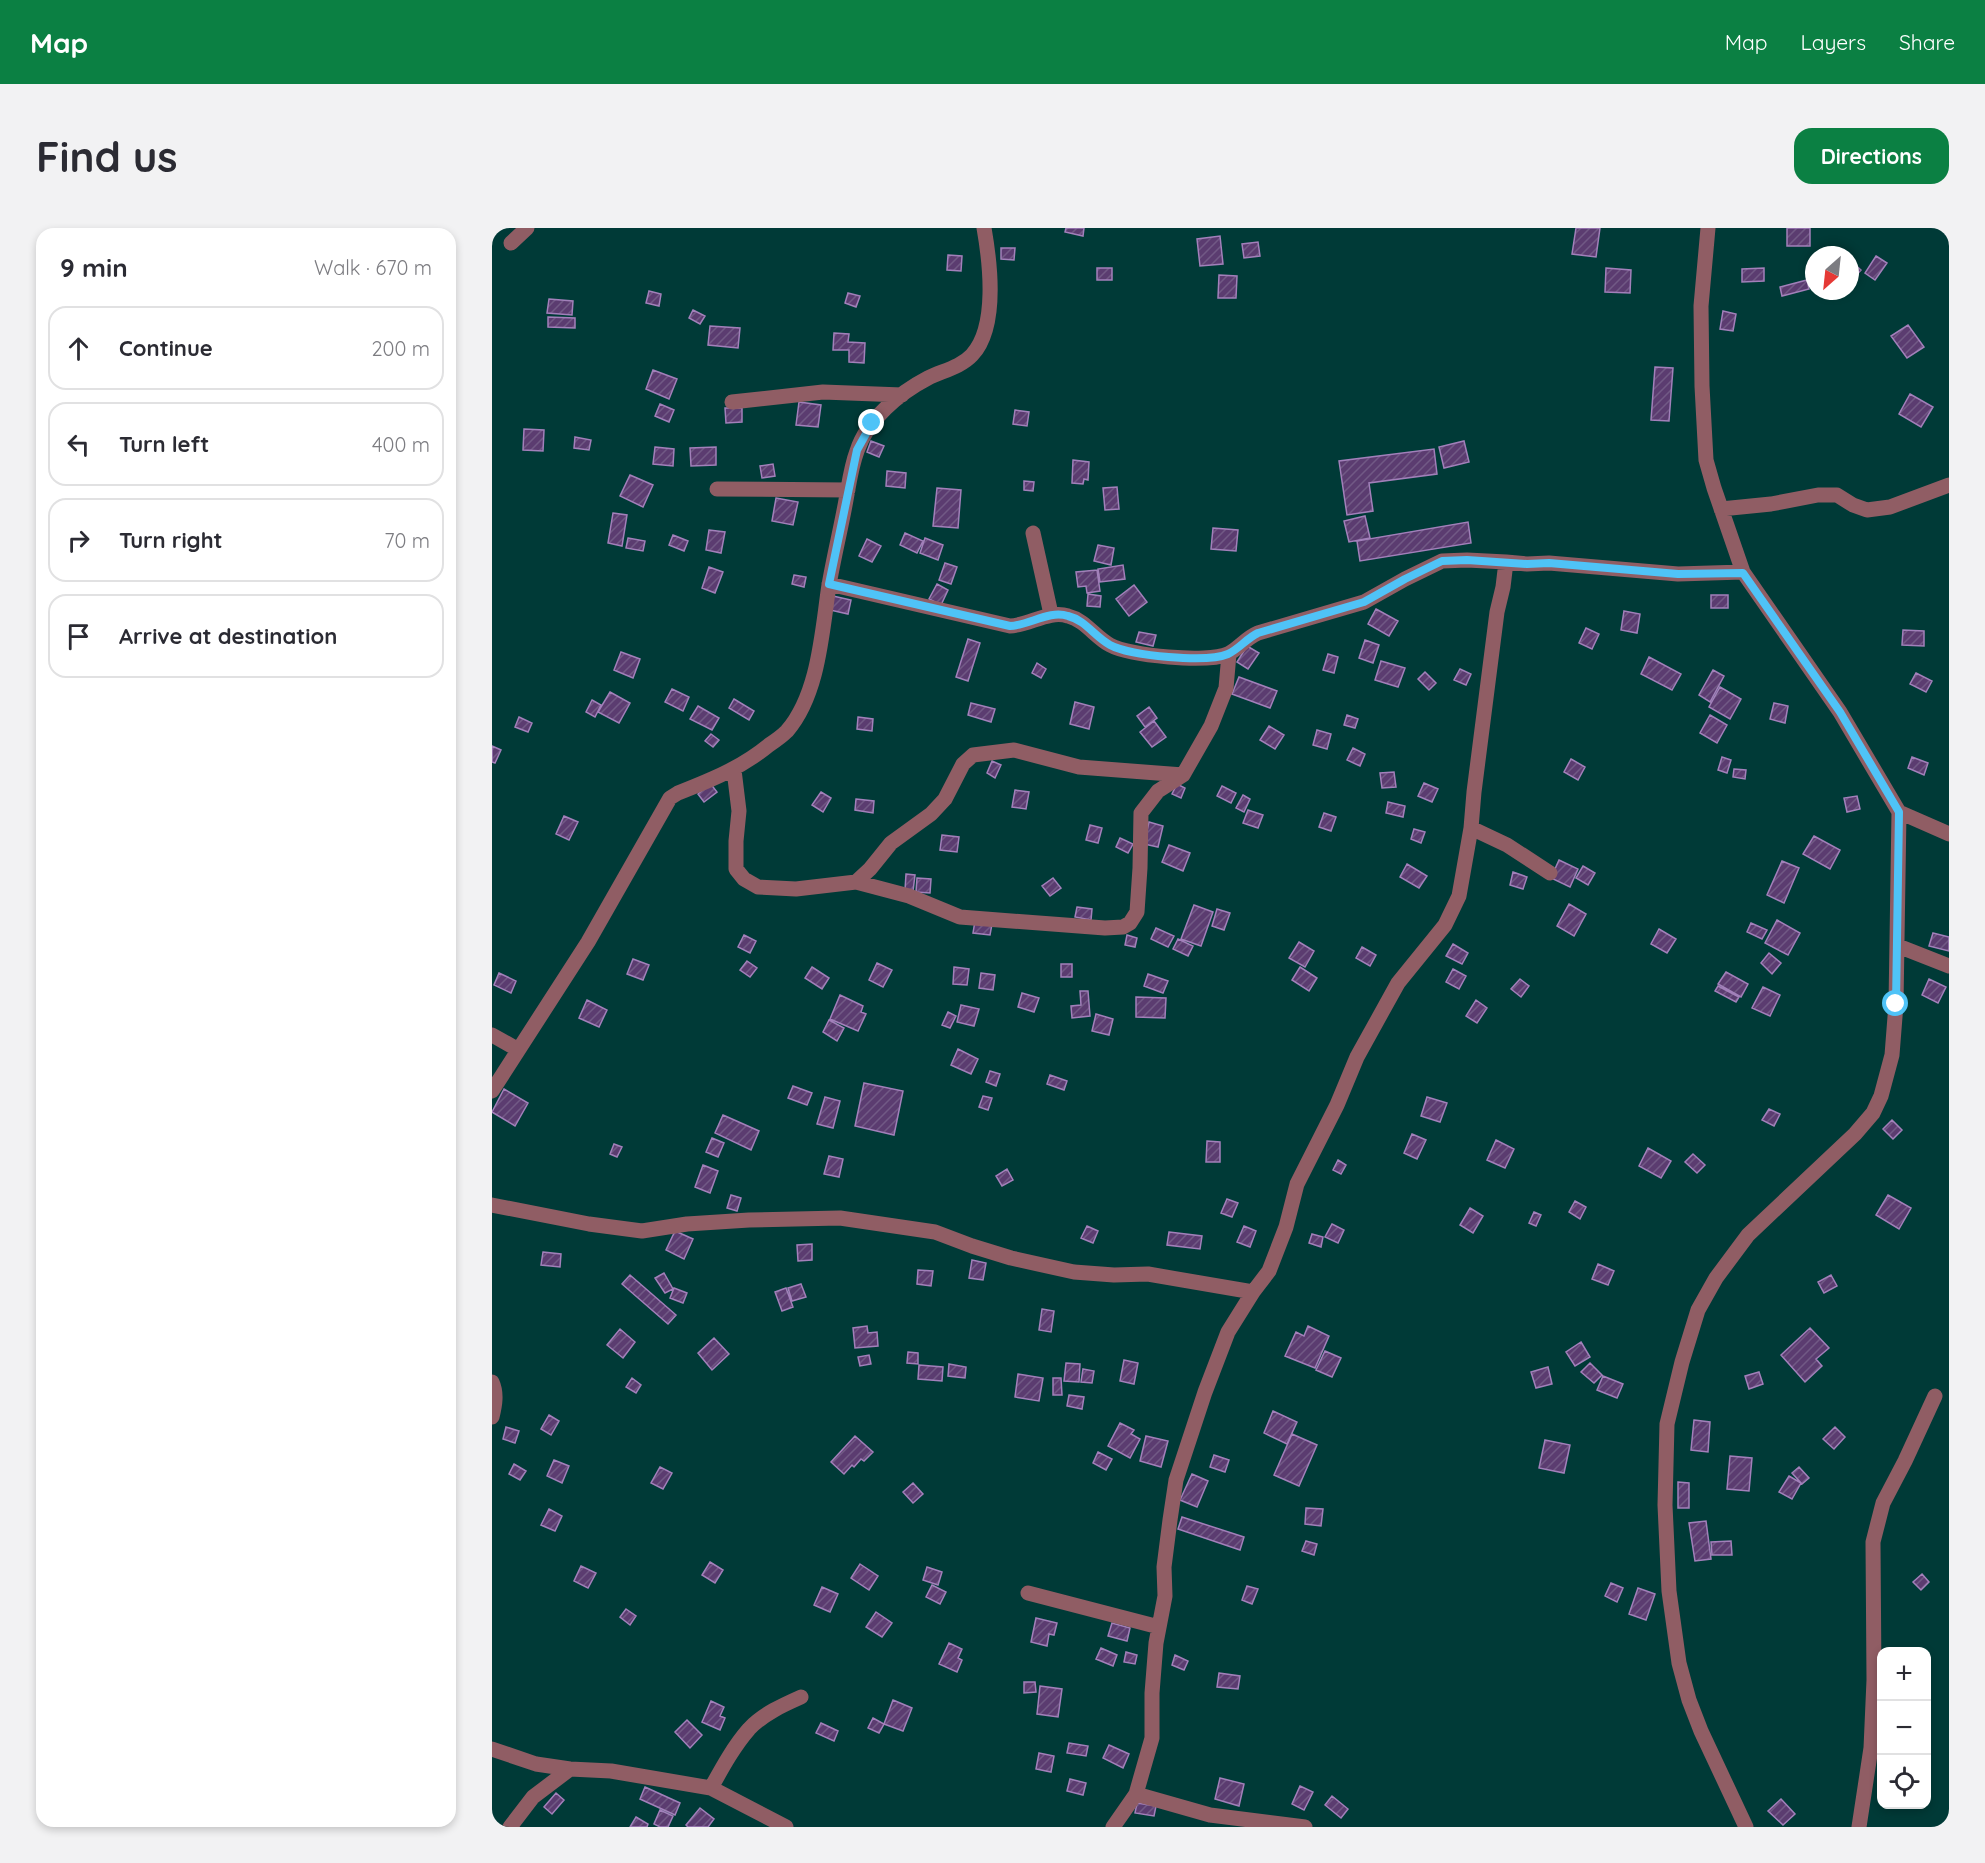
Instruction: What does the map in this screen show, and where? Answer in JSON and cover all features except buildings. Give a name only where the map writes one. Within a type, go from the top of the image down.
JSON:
[{"type":"street","points":[[511,243],[527,228]]},
{"type":"street","points":[[492,1091],[588,942],[670,798],[734,770],[753,758],[787,731],[807,697],[821,645],[829,584],[857,450],[872,423],[902,395],[927,379],[971,357],[979,346],[985,329],[988,307],[990,262],[984,228]]},
{"type":"street","points":[[1708,228],[1701,306],[1702,386],[1706,460],[1721,509],[1743,573],[1840,712],[1899,812],[1898,946],[1892,1054],[1881,1096],[1873,1113],[1855,1134],[1748,1235],[1716,1278],[1698,1310],[1667,1424],[1665,1505],[1669,1591],[1679,1663],[1689,1700],[1701,1731],[1746,1827]]},
{"type":"street","points":[[732,402],[823,392],[902,395]]},
{"type":"street","points":[[1721,509],[1771,504],[1818,495],[1837,495],[1867,510],[1890,507],[1949,485]]},
{"type":"street","points":[[717,489],[848,490]]},
{"type":"street","points":[[1033,533],[1051,614]]},
{"type":"street","points":[[829,584],[1010,626],[1022,625],[1051,614],[1069,616],[1079,620],[1110,645],[1128,650],[1185,658],[1229,654],[1247,638],[1258,633],[1364,602],[1442,561],[1549,563],[1678,574],[1743,573]]},
{"type":"street","points":[[1113,1827],[1136,1794],[1152,1738],[1152,1694],[1159,1627],[1165,1596],[1164,1567],[1176,1480],[1205,1392],[1228,1332],[1269,1271],[1286,1227],[1297,1184],[1337,1105],[1357,1057],[1398,983],[1445,925],[1459,896],[1472,828],[1474,792],[1506,562]]},
{"type":"street","points":[[734,770],[739,811],[736,869],[744,879],[758,887],[796,889],[856,882],[909,896],[960,916],[1105,928],[1122,927],[1130,922],[1137,912],[1141,813],[1158,792],[1183,775],[1211,726],[1226,688],[1229,654]]},
{"type":"street","points":[[856,882],[891,843],[931,814],[945,799],[963,764],[973,755],[1014,750],[1079,767],[1183,775]]},
{"type":"street","points":[[1899,812],[1949,834]]},
{"type":"street","points":[[1472,828],[1507,845],[1550,873]]},
{"type":"street","points":[[1898,946],[1949,966]]},
{"type":"street","points":[[492,1035],[518,1049]]},
{"type":"street","points":[[492,1206],[589,1224],[642,1231],[687,1224],[748,1220],[851,1219],[935,1232],[1011,1258],[1074,1272],[1114,1275],[1148,1274],[1253,1292]]},
{"type":"street","points":[[492,1382],[495,1387],[495,1402],[492,1418]]},
{"type":"street","points":[[1859,1827],[1871,1748],[1874,1680],[1874,1542],[1883,1503],[1935,1396]]},
{"type":"street","points":[[1028,1593],[1159,1627]]},
{"type":"street","points":[[711,1788],[728,1758],[750,1728],[776,1708],[801,1697]]},
{"type":"street","points":[[492,1749],[536,1764],[611,1771],[711,1788],[786,1827]]},
{"type":"street","points":[[510,1827],[533,1797],[570,1768]]},
{"type":"street","points":[[1136,1794],[1210,1815],[1305,1827]]},
{"type":"route","points":[[872,423],[857,450],[829,584],[1010,626],[1040,620],[1051,614],[1061,614],[1079,620],[1110,645],[1128,650],[1176,658],[1214,657],[1229,654],[1247,638],[1258,633],[1364,602],[1442,561],[1549,563],[1678,574],[1743,573],[1840,712],[1899,812],[1900,872],[1896,1004]]}]
